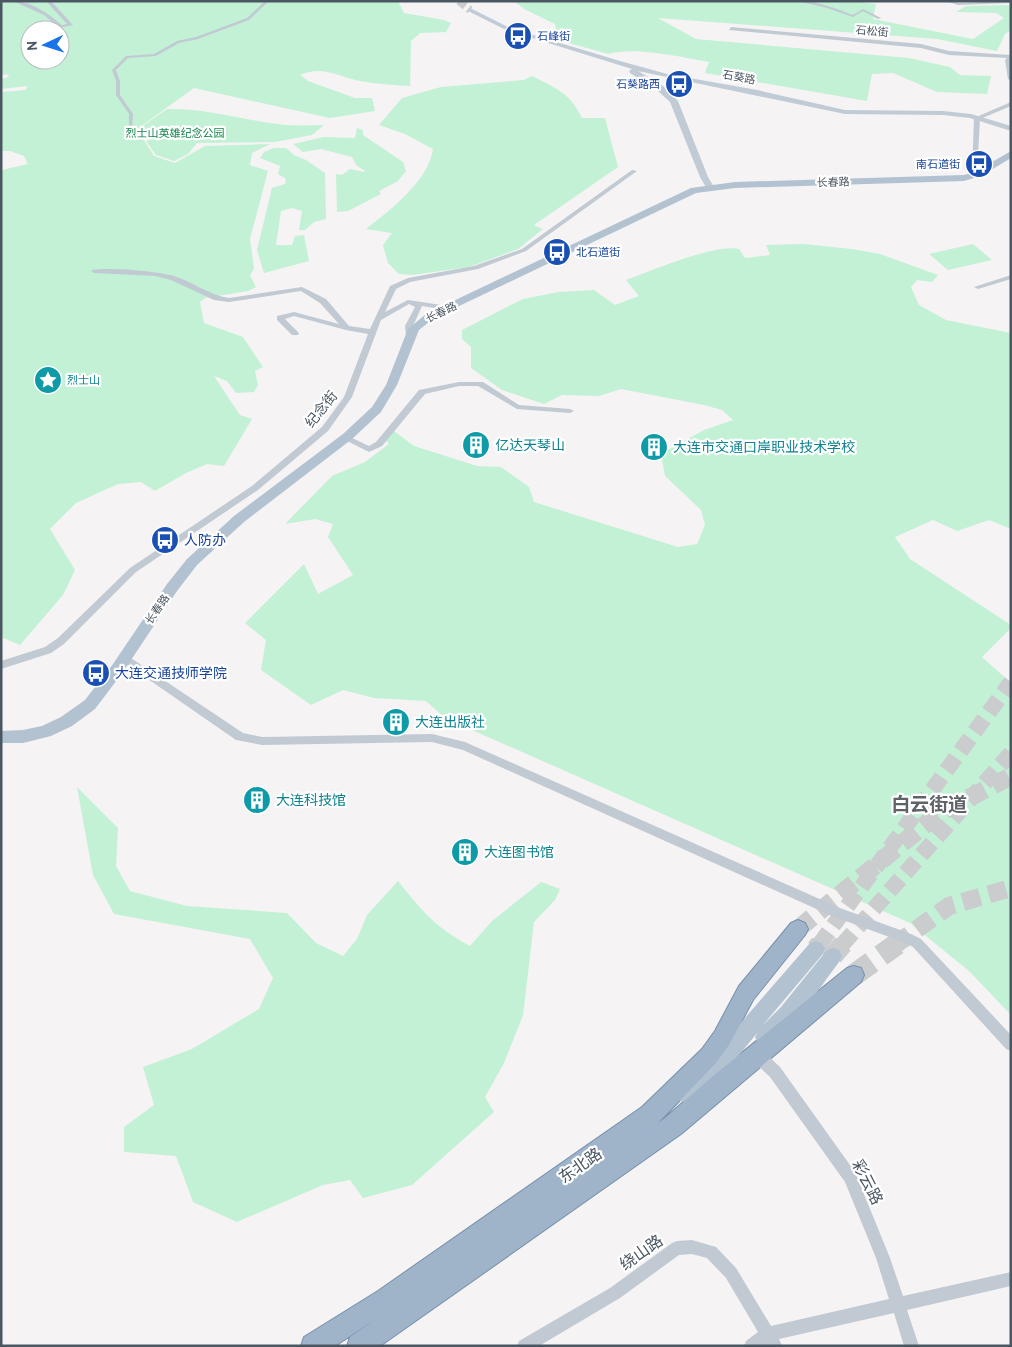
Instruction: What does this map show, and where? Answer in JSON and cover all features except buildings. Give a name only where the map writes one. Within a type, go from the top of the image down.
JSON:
[{"type":"highway","points":[[650,1116],[709,1056],[722,1038],[746,993],[798,929]]},
{"type":"highway","name":"东北路","points":[[359,1346],[673,1126],[721,1084],[854,975]]},
{"type":"highway","name":"东北路","points":[[314,1346],[386,1299],[650,1116]]},
{"type":"main road","name":"石葵路","points":[[480,9],[495,20],[512,27],[621,62]]},
{"type":"main road","name":"石葵路","points":[[470,10],[508,29],[678,77]]},
{"type":"main road","points":[[621,62],[636,68],[657,81],[680,101],[713,185]]},
{"type":"main road","points":[[621,62],[660,88],[674,102],[704,177],[713,185]]},
{"type":"main road","name":"石葵路","points":[[636,68],[845,112],[933,112],[979,118],[1011,128]]},
{"type":"main road","points":[[657,81],[661,77],[678,77]]},
{"type":"main road","points":[[665,87],[670,86],[678,77]]},
{"type":"main road","points":[[676,96],[674,88],[678,77]]},
{"type":"main road","name":"长春路","points":[[1,737],[36,734],[62,724],[75,717],[97,697],[191,563],[207,548],[346,438],[372,414],[383,401],[410,336],[419,324],[446,308],[694,190],[713,185],[964,178],[978,174],[1011,154]]},
{"type":"main road","points":[[694,190],[704,177]]},
{"type":"main road","name":"东北路","points":[[650,1116],[712,1071],[825,953],[788,1013],[721,1084]]},
{"type":"street","points":[[15,1],[46,14],[61,27],[70,25],[48,1]]},
{"type":"street","points":[[130,130],[131,114],[118,95],[118,80],[114,70],[127,57],[155,55],[178,42],[197,38],[248,19],[266,1]]},
{"type":"street","points":[[800,1],[828,6],[853,16],[863,10],[879,18]]},
{"type":"street","points":[[948,1],[958,4],[1011,2]]},
{"type":"street","name":"石松街","points":[[731,29],[921,46],[949,53],[1011,58]]},
{"type":"street","points":[[1011,58],[1008,60],[1011,79]]},
{"type":"street","points":[[974,172],[979,118],[1011,104]]},
{"type":"street","points":[[410,336],[409,326],[419,307],[408,297],[400,283],[476,268],[524,250],[634,171]]},
{"type":"street","points":[[94,271],[155,274],[173,278],[217,298],[229,300],[302,289],[323,302],[347,328]]},
{"type":"street","points":[[978,287],[1011,277]]},
{"type":"street","name":"纪念街","points":[[1,665],[48,650],[61,641],[133,570],[254,488],[325,429],[348,397],[372,332],[387,299],[393,288],[400,283]]},
{"type":"street","points":[[378,319],[404,304],[408,297]]},
{"type":"street","points":[[387,299],[408,297],[446,308]]},
{"type":"street","points":[[295,333],[280,318],[294,314],[347,328],[372,332]]},
{"type":"street","points":[[346,438],[369,449],[379,444],[422,392],[459,384],[480,384],[517,407],[570,411]]},
{"type":"street","points":[[125,658],[240,737],[262,741],[432,738],[465,746],[836,912],[870,926],[899,934],[916,943],[1011,1045]]},
{"type":"street","name":"彩云路","points":[[757,1055],[775,1072],[850,1178],[883,1258],[912,1346]]},
{"type":"street","name":"绕山路","points":[[524,1346],[615,1293],[677,1248],[692,1247],[711,1252],[731,1273],[772,1340]]},
{"type":"street","points":[[751,1346],[897,1305],[1011,1280]]},
{"type":"green space","points":[[1,1],[398,1],[404,13],[451,23],[446,32],[420,33],[411,41],[410,86],[366,82],[323,71],[308,72],[300,75],[308,81],[355,98],[372,98],[375,111],[330,118],[194,88],[137,129],[154,156],[175,163],[205,146],[270,144],[252,153],[250,165],[268,171],[250,239],[254,269],[250,275],[256,287],[248,291],[205,298],[200,302],[204,323],[243,337],[263,367],[255,371],[258,385],[254,392],[236,393],[227,381],[214,376],[240,415],[252,419],[224,466],[207,464],[186,473],[155,491],[141,482],[118,484],[76,503],[50,529],[75,570],[63,595],[20,645],[1,637],[1,172],[2,170],[28,164],[24,156],[10,151],[1,151],[1,92],[26,90],[27,86],[1,89],[1,79],[9,77],[7,74],[1,75]]},
{"type":"green space","points":[[514,1],[853,1],[876,4],[873,19],[973,39],[1004,18],[996,13],[956,12],[966,6],[1011,5],[1011,30],[1005,34],[997,51],[937,39],[658,18],[696,39],[909,58],[950,67],[960,75],[991,76],[987,94],[937,92],[893,73],[872,74],[867,101],[705,73],[709,62],[644,52],[631,51],[608,54],[544,36],[556,29],[555,24],[524,9]]},
{"type":"green space","points":[[532,76],[562,92],[572,102],[582,118],[605,118],[618,167],[534,225],[543,229],[518,249],[469,267],[412,275],[399,274],[388,263],[383,245],[392,233],[366,229],[416,184],[430,161],[433,149],[405,134],[379,125],[402,98],[441,87],[524,80]]},
{"type":"green space","name":"烈士山英雄纪念公园","points":[[167,109],[212,113],[286,125],[324,125],[312,135],[275,142],[197,143],[188,154],[174,161],[156,155],[146,141],[151,139],[138,129]]},
{"type":"green space","points":[[357,128],[363,130],[363,135],[403,162],[406,171],[398,181],[379,191],[381,194],[348,211],[337,212],[336,174],[342,175],[350,169],[365,172],[364,170],[357,166],[352,157],[321,149],[303,152],[293,144],[324,137],[355,138]]},
{"type":"green space","points":[[274,148],[286,148],[294,155],[306,160],[325,173],[326,219],[314,222],[305,230],[299,230],[302,211],[292,208],[281,211],[276,245],[292,245],[295,236],[304,235],[309,261],[264,273],[257,250],[272,188],[285,184],[286,179],[278,174],[280,166],[260,158],[264,152]]},
{"type":"green space","points":[[803,244],[880,254],[938,275],[932,282],[917,280],[911,287],[919,305],[946,320],[1011,333],[1011,529],[989,520],[957,531],[933,520],[895,537],[910,559],[1011,625],[1011,628],[982,657],[1011,683],[1011,1015],[969,971],[910,923],[445,718],[426,701],[374,698],[343,690],[311,705],[261,670],[266,640],[245,623],[304,564],[318,594],[353,575],[328,537],[333,524],[315,519],[285,524],[332,476],[365,462],[389,444],[385,440],[394,431],[414,446],[477,466],[501,467],[529,487],[534,502],[678,547],[697,544],[705,525],[701,510],[665,476],[662,460],[668,450],[704,430],[733,420],[722,410],[704,405],[621,389],[599,396],[562,395],[544,404],[502,390],[471,368],[471,347],[462,339],[462,330],[523,299],[559,292],[594,290],[615,305],[639,296],[626,280],[715,250],[739,249],[745,258],[770,255],[766,245]]},
{"type":"green space","points":[[973,244],[992,260],[948,270],[929,254]]},
{"type":"green space","points":[[77,787],[118,828],[116,866],[130,891],[187,906],[287,913],[316,943],[343,956],[357,939],[367,915],[398,881],[430,918],[470,946],[492,921],[541,882],[560,889],[555,900],[534,922],[523,1015],[504,1063],[485,1097],[494,1112],[412,1185],[363,1198],[350,1180],[323,1185],[237,1222],[193,1202],[176,1156],[124,1152],[124,1127],[154,1105],[143,1067],[192,1049],[259,1009],[273,978],[250,939],[114,914],[93,875]]},
{"type":"tunnel","points":[[459,1],[470,10]]},
{"type":"tunnel","points":[[819,945],[1011,682]]},
{"type":"tunnel","points":[[842,945],[1011,753]]},
{"type":"tunnel","points":[[798,929],[938,814],[1011,776]]},
{"type":"tunnel","points":[[895,945],[949,906],[1011,888]]},
{"type":"tunnel","points":[[816,949],[820,944]]},
{"type":"tunnel","points":[[833,956],[843,944]]},
{"type":"tunnel","points":[[854,975],[897,944]]},
{"type":"place","name":"石峰街","points":[[518,36]]},
{"type":"place","name":"石葵路西","points":[[679,84]]},
{"type":"place","name":"南石道街","points":[[979,164]]},
{"type":"place","name":"北石道街","points":[[557,252]]},
{"type":"place","name":"烈士山","points":[[48,380]]},
{"type":"place","name":"亿达天琴山","points":[[476,445]]},
{"type":"place","name":"大连市交通口岸职业技术学校","points":[[654,447]]},
{"type":"place","name":"人防办","points":[[165,540]]},
{"type":"place","name":"大连交通技师学院","points":[[96,673]]},
{"type":"place","name":"大连出版社","points":[[396,722]]},
{"type":"place","name":"大连科技馆","points":[[257,800]]},
{"type":"place","name":"大连图书馆","points":[[465,852]]},
{"type":"district","name":"白云街道","points":[[929,804]]}]
